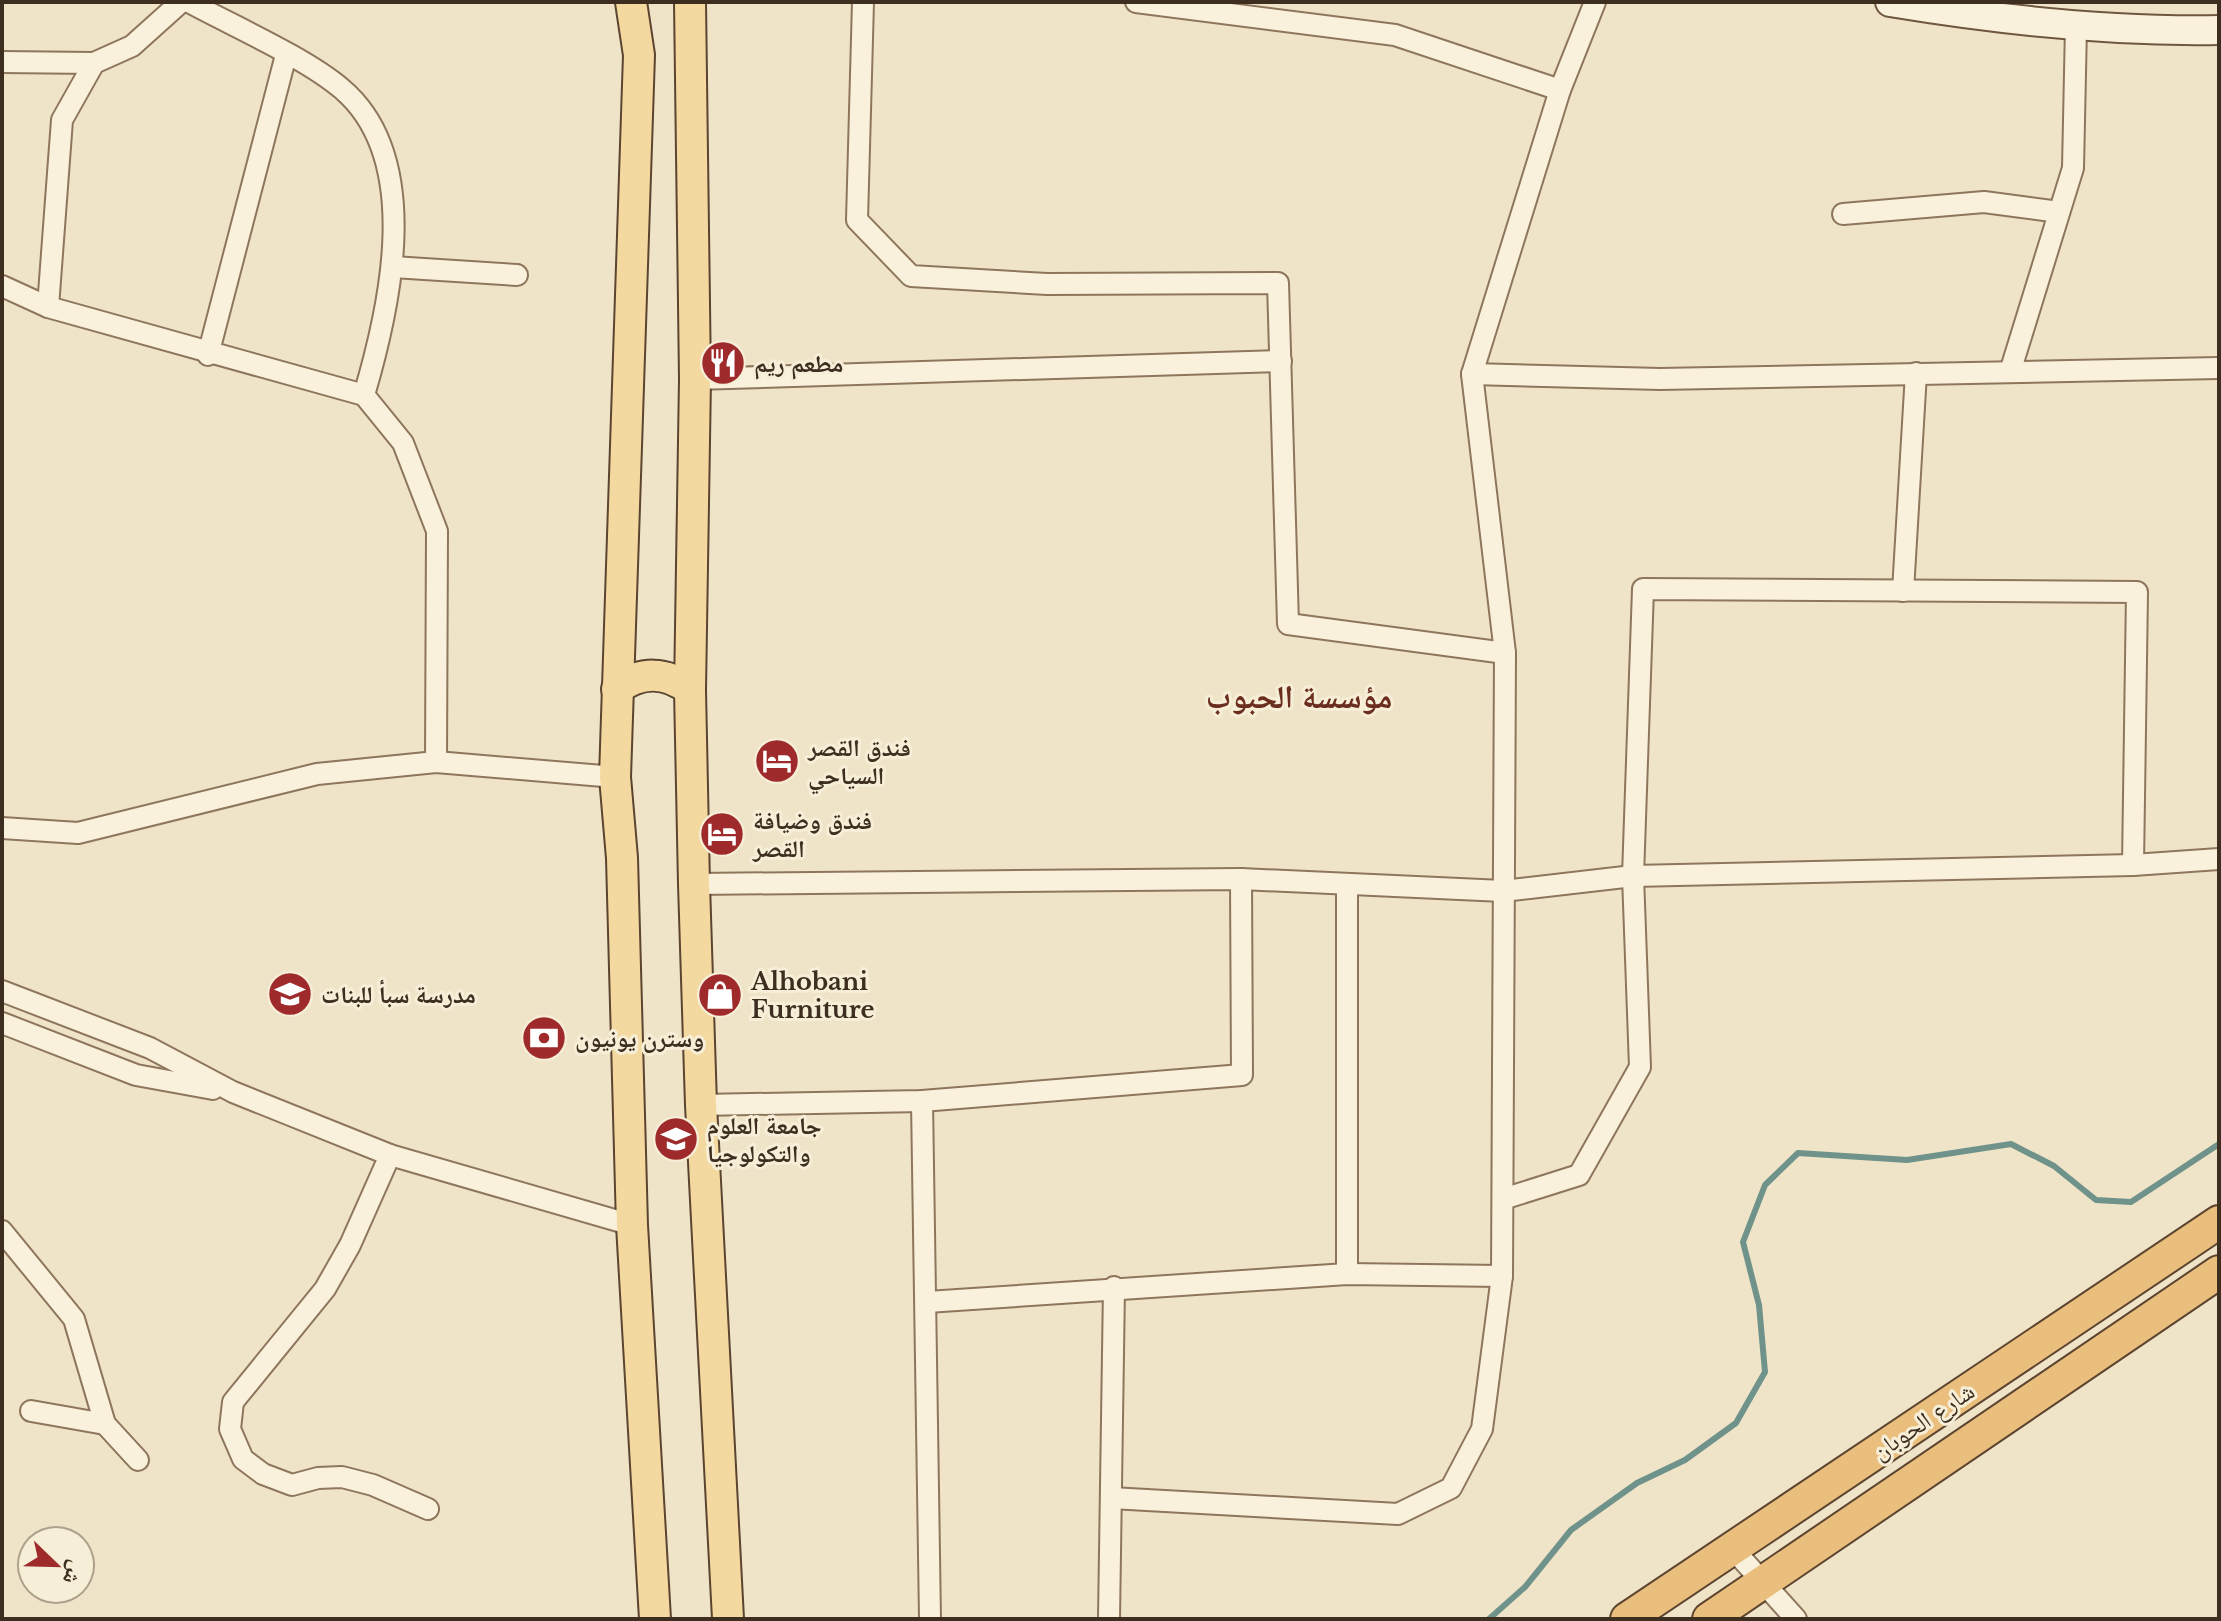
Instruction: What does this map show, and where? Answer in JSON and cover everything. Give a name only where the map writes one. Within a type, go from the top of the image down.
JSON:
[{"type":"highway","name":"شارع الحوبان","points":[[1627,1619],[2219,1222]]},
{"type":"highway","name":"شارع الحوبان","points":[[1709,1619],[2219,1272]]},
{"type":"main road","points":[[631,2],[639,55],[615,777],[622,858],[632,1225],[655,1619]]},
{"type":"main road","points":[[690,2],[695,379],[690,690],[694,884],[701,1105],[728,1619]]},
{"type":"main road","points":[[1890,2],[2140,32],[2219,30]]},
{"type":"main road","points":[[617,689],[634,678],[654,675],[673,679],[690,690]]},
{"type":"street","points":[[2,62],[94,63],[132,46],[181,2]]},
{"type":"street","points":[[189,2],[342,89],[371,119],[391,183],[393,267],[379,343],[364,395]]},
{"type":"street","points":[[863,2],[857,220],[911,276],[1047,284],[1278,283],[1288,624],[1505,653]]},
{"type":"street","points":[[1136,2],[1395,35],[1560,90]]},
{"type":"street","points":[[1111,1498],[1398,1514],[1451,1488],[1482,1429],[1502,1276],[1505,653],[1472,374],[1560,90],[1595,2]]},
{"type":"street","points":[[2010,372],[2073,168],[2076,26]]},
{"type":"street","points":[[208,355],[286,55]]},
{"type":"street","points":[[48,307],[62,120],[94,63]]},
{"type":"street","points":[[1843,214],[1984,202],[2059,212]]},
{"type":"street","points":[[393,267],[517,275]]},
{"type":"street","points":[[2,286],[48,307],[208,355],[364,395],[403,443],[437,531],[436,762]]},
{"type":"street","points":[[695,379],[1281,361]]},
{"type":"street","points":[[1472,374],[1660,379],[2219,368]]},
{"type":"street","points":[[1903,591],[1916,373]]},
{"type":"street","points":[[1503,1199],[1579,1175],[1640,1067],[1633,876],[1643,589],[2137,592],[2133,865]]},
{"type":"street","points":[[2,828],[78,833],[317,774],[436,762],[615,777]]},
{"type":"street","points":[[694,884],[1241,879],[1347,887],[1503,891],[1633,876],[2133,865],[2219,859]]},
{"type":"street","points":[[701,1105],[922,1101],[1242,1075],[1241,879]]},
{"type":"street","points":[[1347,887],[1347,1274]]},
{"type":"street","points":[[2,991],[150,1048],[233,1092],[390,1155],[632,1225]]},
{"type":"street","points":[[2,1023],[136,1075],[233,1092]]},
{"type":"street","points":[[922,1101],[930,1619]]},
{"type":"street","points":[[390,1155],[350,1245],[325,1289],[233,1402],[230,1429],[243,1459],[263,1474],[292,1485],[318,1478],[342,1477],[373,1485],[428,1509]]},
{"type":"street","points":[[2,1231],[74,1319],[105,1424],[138,1460]]},
{"type":"street","points":[[927,1302],[1114,1287],[1347,1274],[1502,1276]]},
{"type":"street","points":[[1109,1619],[1114,1287]]},
{"type":"street","points":[[31,1411],[105,1424]]},
{"type":"street","points":[[1733,1549],[1796,1619]]},
{"type":"waterway","points":[[1489,1619],[1525,1587],[1571,1530],[1637,1483],[1685,1460],[1736,1423],[1765,1372],[1759,1305],[1743,1242],[1765,1185],[1798,1153],[1907,1160],[2011,1144],[2054,1166],[2096,1200],[2131,1202],[2219,1144]]},
{"type":"place","name":"مطعم ريم","points":[[723,363]]},
{"type":"place","name":"فندق القصر السياحي","points":[[777,761]]},
{"type":"place","name":"فندق وضيافة القصر","points":[[722,834]]},
{"type":"place","name":"مدرسة سبأ للبنات","points":[[290,994]]},
{"type":"place","name":"Alhobani Furniture","points":[[720,995]]},
{"type":"place","name":"وسترن يونيون","points":[[544,1038]]},
{"type":"place","name":"جامعة العلوم والتكولوجيا","points":[[676,1139]]},
{"type":"district","name":"مؤسسة الحبوب","points":[[1299,697]]}]
